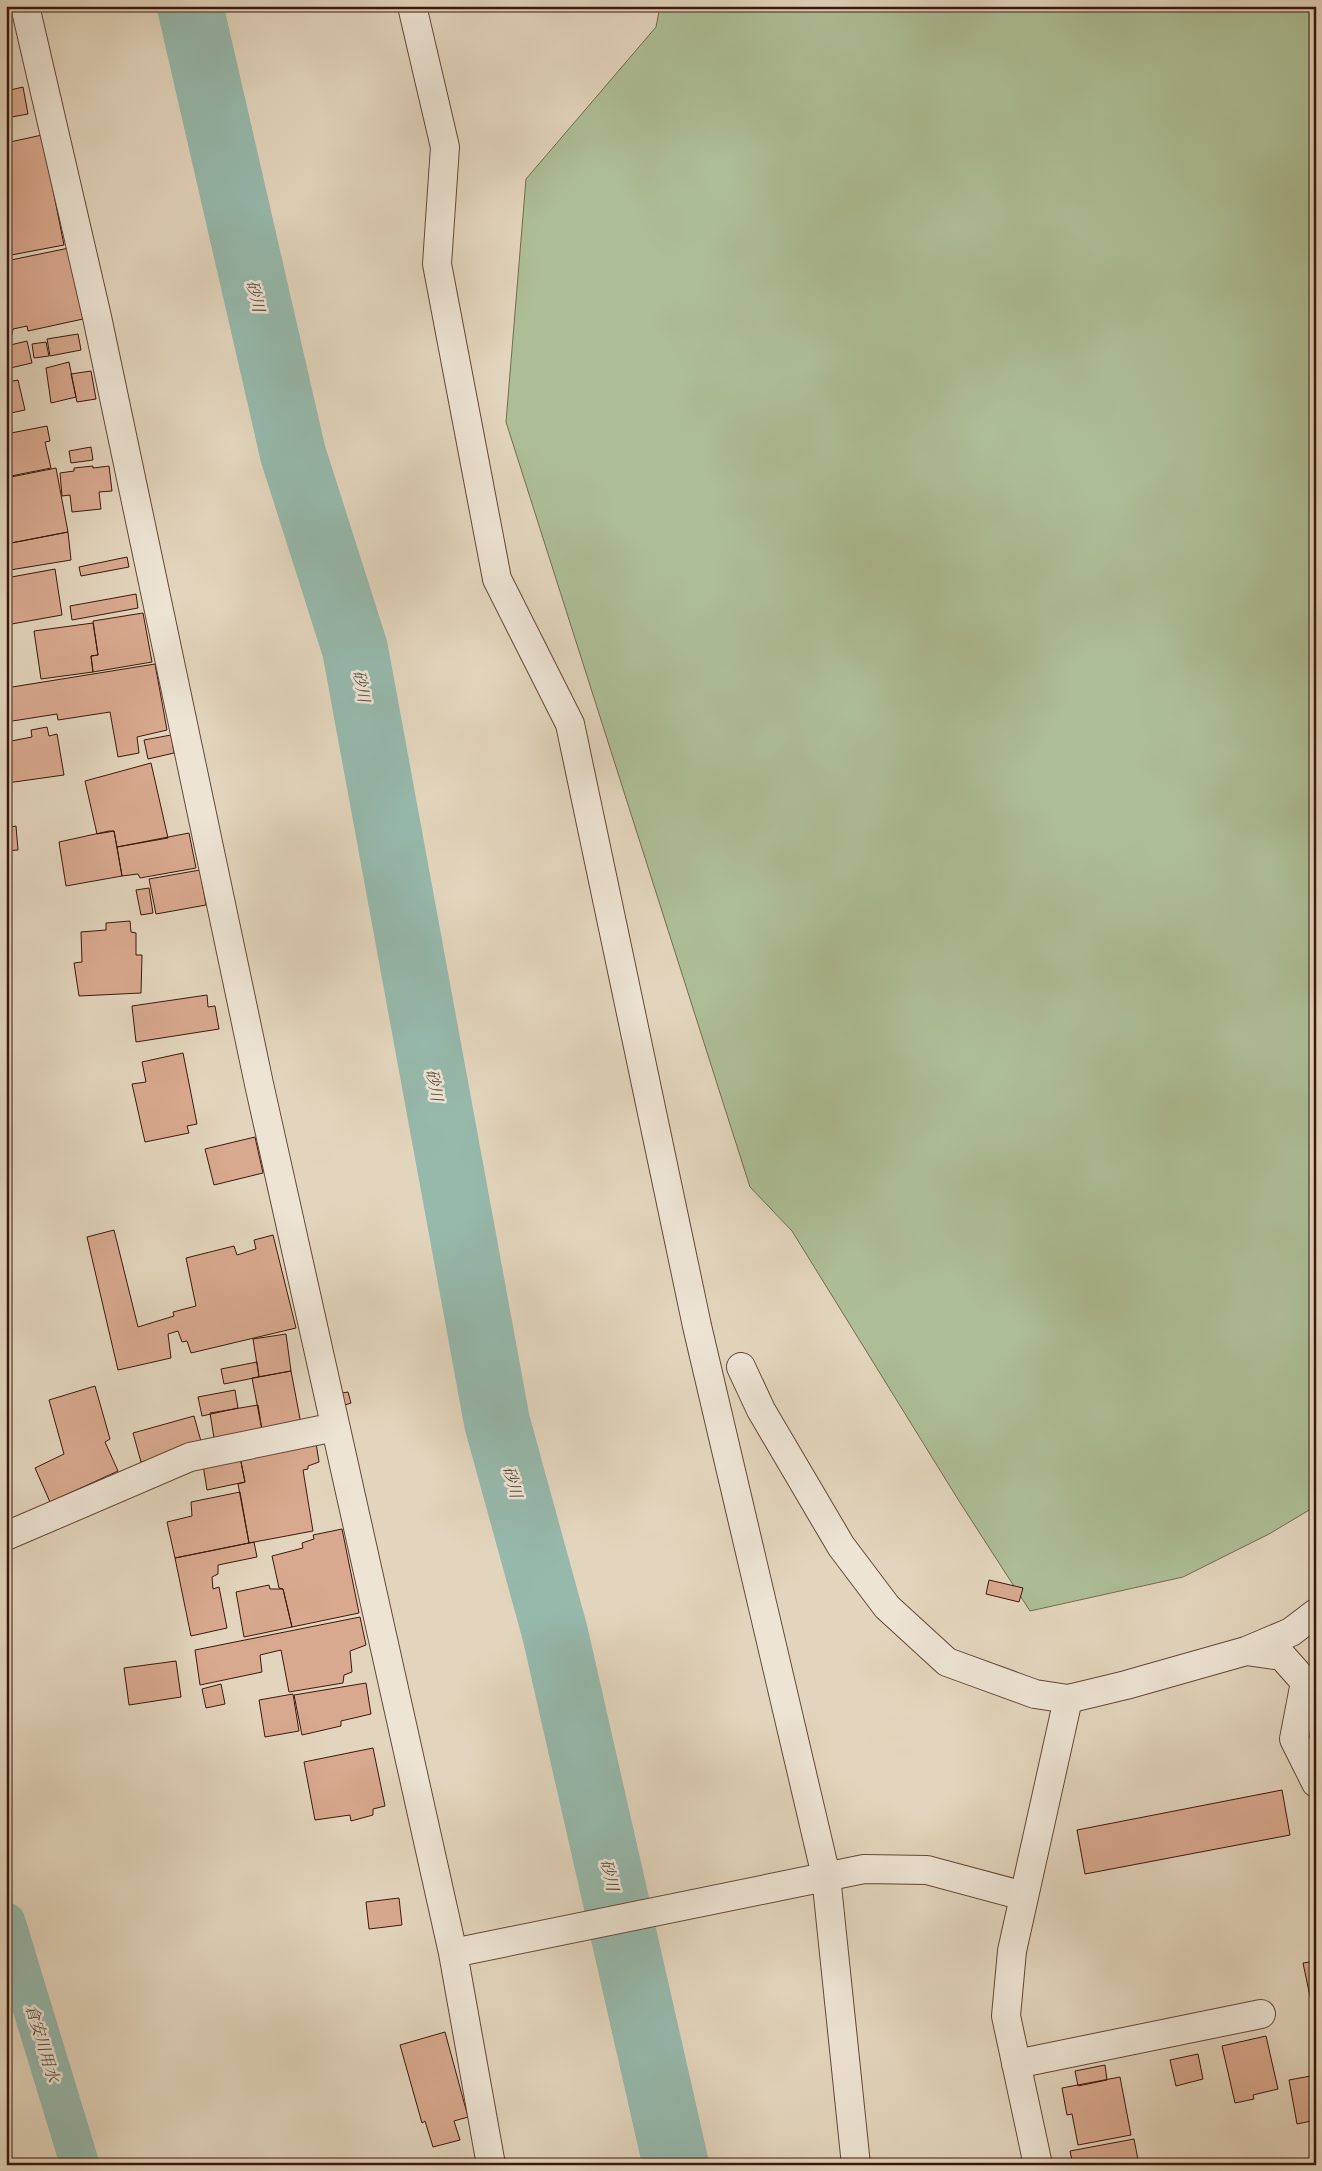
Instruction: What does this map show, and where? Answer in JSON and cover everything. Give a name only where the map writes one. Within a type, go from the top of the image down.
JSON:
[{"type":"street","points":[[25,6],[96,317],[192,775],[453,1954],[491,2165]]},
{"type":"street","points":[[412,6],[445,147],[436,264],[497,579],[570,724],[697,1326],[818,1878],[856,2165]]},
{"type":"street","points":[[741,1367],[761,1410],[841,1546],[887,1607],[947,1662],[1035,1694],[1068,1699],[1126,1685],[1242,1652],[1291,1632],[1316,1613]]},
{"type":"street","points":[[6,1536],[190,1457],[335,1427]]},
{"type":"street","points":[[1242,1652],[1282,1656],[1305,1682],[1294,1739],[1316,1783]]},
{"type":"street","points":[[1038,2165],[1006,2016],[1012,1951],[1068,1699]]},
{"type":"street","points":[[453,1954],[864,1869],[927,1870],[1024,1896]]},
{"type":"street","points":[[1016,2064],[1261,2014]]},
{"type":"green space","points":[[660,6],[1316,6],[1316,1506],[1269,1534],[1183,1577],[1030,1611],[959,1501],[792,1231],[750,1187],[506,422],[526,179],[656,27]]},
{"type":"building","points":[[23,87],[28,114],[6,118],[6,91]]},
{"type":"building","points":[[42,135],[64,245],[6,256],[6,147],[11,146],[10,142]]},
{"type":"building","points":[[69,248],[83,319],[28,331],[27,326],[13,329],[12,335],[6,336],[6,261]]},
{"type":"building","points":[[78,334],[81,350],[50,356],[47,339]]},
{"type":"building","points":[[27,341],[32,363],[6,369],[6,346]]},
{"type":"building","points":[[46,342],[49,356],[34,358],[32,344]]},
{"type":"building","points":[[69,362],[76,397],[51,403],[46,368]]},
{"type":"building","points":[[91,371],[96,399],[77,402],[71,374]]},
{"type":"building","points":[[6,380],[7,382],[18,380],[25,410],[6,414]]},
{"type":"building","points":[[47,426],[50,441],[45,442],[51,468],[6,477],[6,434]]},
{"type":"building","points":[[91,447],[93,460],[71,463],[69,451]]},
{"type":"building","points":[[93,466],[93,468],[109,466],[112,491],[99,492],[101,509],[72,512],[70,495],[62,496],[60,473],[74,471],[74,468]]},
{"type":"building","points":[[56,468],[68,532],[6,544],[6,478]]},
{"type":"building","points":[[68,532],[71,560],[10,570],[6,544]]},
{"type":"building","points":[[127,557],[129,567],[81,576],[79,567]]},
{"type":"building","points":[[55,569],[62,615],[6,625],[6,578]]},
{"type":"building","points":[[136,594],[138,608],[72,620],[70,606]]},
{"type":"building","points":[[143,613],[152,662],[93,672],[91,656],[98,655],[93,621]]},
{"type":"building","points":[[93,623],[98,655],[91,656],[93,672],[41,679],[34,631]]},
{"type":"building","points":[[155,664],[167,730],[137,737],[139,753],[118,757],[110,712],[58,720],[57,714],[6,722],[6,688]]},
{"type":"building","points":[[47,727],[49,736],[57,734],[64,775],[7,783],[6,742],[32,737],[31,730]]},
{"type":"building","points":[[171,735],[174,753],[148,759],[144,740]]},
{"type":"building","points":[[151,763],[168,838],[117,847],[114,831],[97,834],[85,781]]},
{"type":"building","points":[[16,826],[18,850],[6,851],[6,828]]},
{"type":"building","points":[[114,831],[122,876],[66,886],[59,842]]},
{"type":"building","points":[[189,833],[196,868],[140,878],[138,874],[122,876],[117,847]]},
{"type":"building","points":[[200,870],[206,905],[156,914],[149,879]]},
{"type":"building","points":[[149,888],[153,913],[141,915],[136,890]]},
{"type":"building","points":[[130,921],[131,932],[136,933],[136,955],[142,955],[141,993],[79,996],[74,963],[82,962],[81,932],[106,930],[106,923]]},
{"type":"building","points":[[207,995],[208,1007],[215,1006],[219,1029],[136,1042],[132,1006]]},
{"type":"building","points":[[183,1053],[197,1124],[187,1126],[189,1133],[145,1142],[132,1084],[146,1082],[142,1062]]},
{"type":"building","points":[[255,1137],[263,1173],[214,1185],[205,1149]]},
{"type":"building","points":[[114,1230],[138,1327],[174,1316],[173,1312],[196,1306],[186,1258],[234,1246],[237,1255],[256,1249],[254,1240],[273,1235],[296,1328],[191,1353],[187,1341],[182,1342],[178,1331],[168,1334],[171,1358],[118,1370],[87,1237]]},
{"type":"building","points":[[286,1334],[291,1371],[259,1377],[253,1339]]},
{"type":"building","points":[[257,1362],[259,1377],[224,1384],[221,1369]]},
{"type":"building","points":[[291,1371],[301,1424],[262,1430],[252,1378]]},
{"type":"building","points":[[95,1386],[110,1439],[105,1442],[118,1471],[50,1502],[35,1468],[64,1454],[49,1400]]},
{"type":"building","points":[[235,1390],[238,1408],[202,1416],[198,1397]]},
{"type":"building","points":[[348,1392],[351,1403],[345,1405],[342,1393]]},
{"type":"building","points":[[258,1405],[262,1430],[214,1438],[210,1413]]},
{"type":"building","points":[[194,1416],[202,1445],[141,1462],[133,1433]]},
{"type":"building","points":[[316,1443],[319,1462],[303,1470],[313,1531],[249,1543],[238,1484],[245,1482],[240,1457]]},
{"type":"building","points":[[240,1457],[245,1482],[207,1490],[203,1465]]},
{"type":"building","points":[[240,1492],[249,1543],[175,1558],[167,1522],[192,1516],[191,1502]]},
{"type":"building","points":[[342,1529],[359,1613],[292,1627],[283,1589],[279,1588],[272,1556],[303,1548],[302,1543],[314,1539],[313,1535]]},
{"type":"building","points":[[254,1542],[257,1557],[218,1565],[218,1574],[212,1577],[213,1589],[219,1587],[227,1628],[191,1636],[175,1558]]},
{"type":"building","points":[[989,1580],[1023,1588],[1019,1602],[986,1594]]},
{"type":"building","points":[[269,1585],[270,1589],[283,1589],[292,1627],[244,1637],[236,1592]]},
{"type":"building","points":[[360,1617],[366,1645],[350,1651],[352,1672],[344,1675],[343,1683],[289,1692],[281,1650],[260,1655],[262,1672],[200,1685],[195,1650]]},
{"type":"building","points":[[176,1661],[181,1697],[129,1705],[124,1668]]},
{"type":"building","points":[[366,1683],[371,1714],[341,1721],[341,1726],[302,1735],[294,1695]]},
{"type":"building","points":[[221,1684],[225,1704],[206,1708],[202,1689]]},
{"type":"building","points":[[293,1694],[299,1731],[265,1737],[259,1700]]},
{"type":"building","points":[[373,1748],[385,1806],[373,1809],[373,1815],[351,1821],[350,1815],[315,1820],[304,1762]]},
{"type":"building","points":[[1282,1790],[1290,1835],[1085,1874],[1077,1830]]},
{"type":"building","points":[[399,1898],[402,1925],[369,1929],[366,1902]]},
{"type":"building","points":[[1316,1961],[1316,2025],[1303,1963]]},
{"type":"building","points":[[445,2032],[468,2117],[454,2121],[460,2140],[433,2147],[425,2121],[422,2123],[400,2045]]},
{"type":"building","points":[[1266,2036],[1278,2089],[1253,2095],[1254,2099],[1235,2103],[1222,2046]]},
{"type":"building","points":[[1198,2054],[1203,2079],[1176,2086],[1170,2060]]},
{"type":"building","points":[[1105,2065],[1107,2080],[1078,2086],[1075,2071]]},
{"type":"building","points":[[1316,2075],[1316,2120],[1297,2124],[1289,2080]]},
{"type":"building","points":[[1120,2077],[1131,2135],[1078,2145],[1072,2114],[1067,2115],[1062,2088]]},
{"type":"building","points":[[1134,2139],[1139,2165],[1073,2165],[1070,2151]]},
{"type":"waterway","name":"砂川","points":[[190,6],[293,454],[355,649],[497,1422],[555,1633],[676,2165]]},
{"type":"waterway","name":"倉安川用水","points":[[6,1922],[80,2165]]}]
